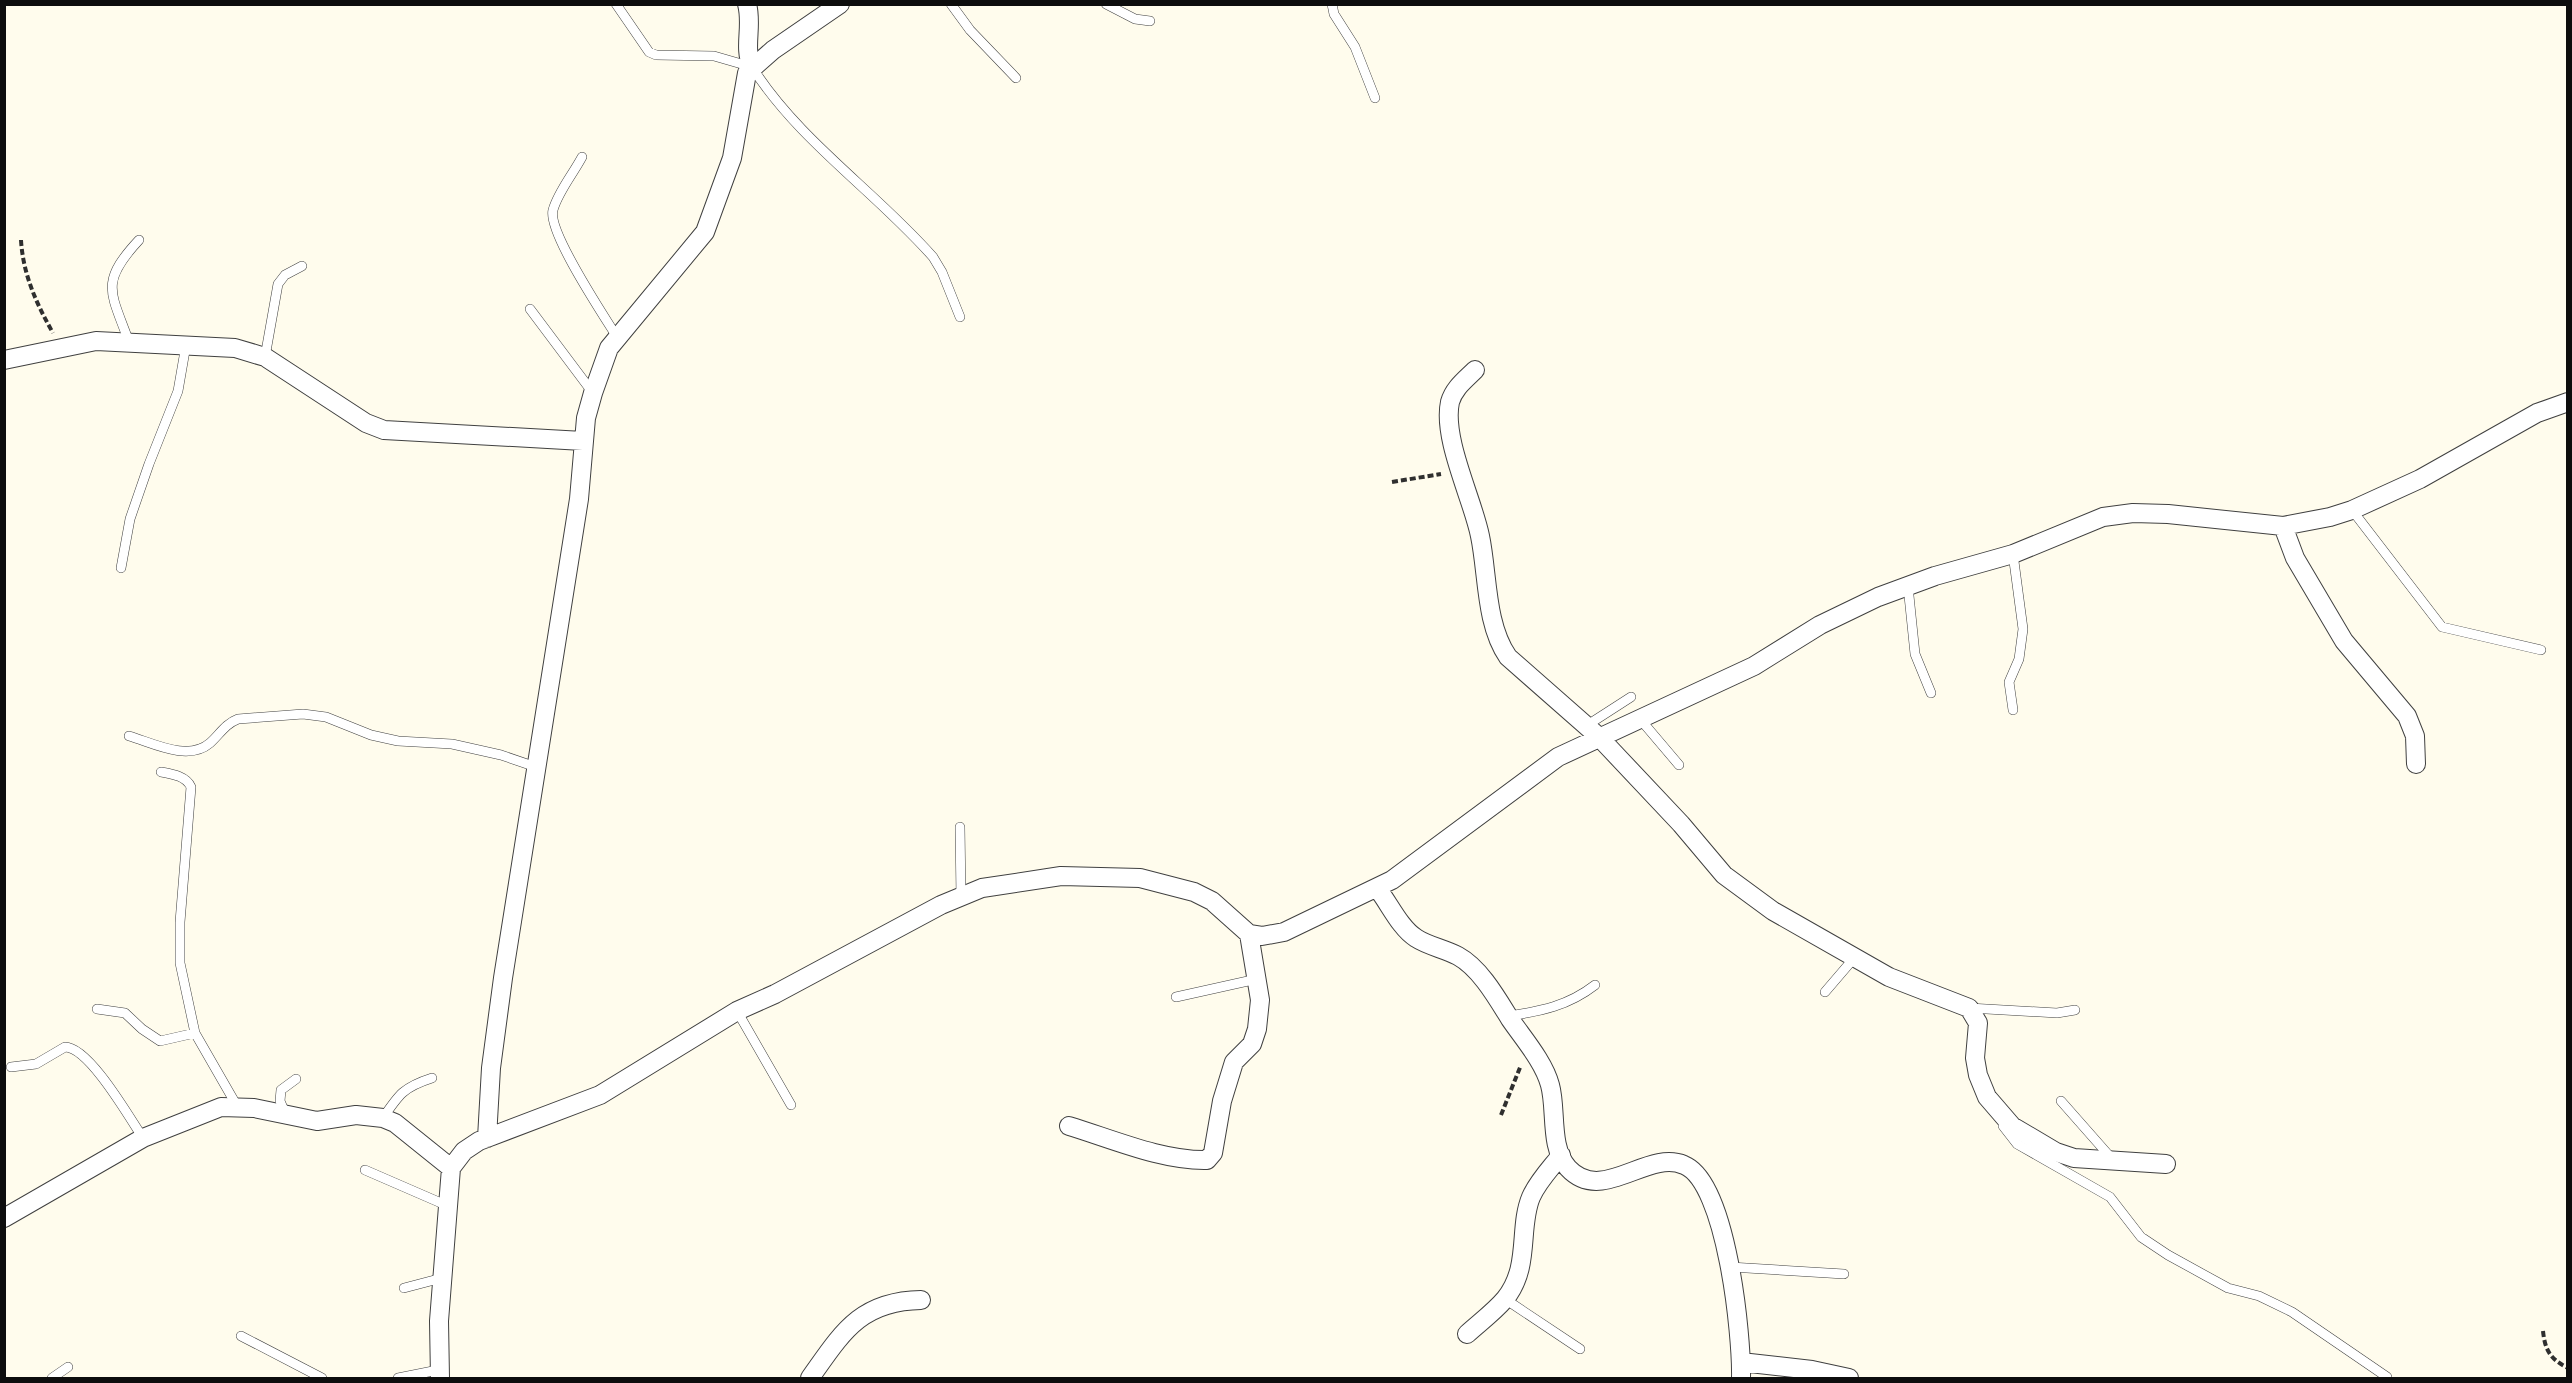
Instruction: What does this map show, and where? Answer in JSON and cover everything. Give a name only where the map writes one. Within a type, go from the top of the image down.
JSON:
[{"type":"street","points":[[747,4],[751,22],[748,57],[752,67]]},
{"type":"street","points":[[487,1138],[492,1057],[579,499],[583,441],[592,393],[609,348],[705,232],[732,158],[746,81],[752,67],[840,4]]},
{"type":"street","points":[[4,360],[96,341],[235,348],[265,357],[366,423],[384,430],[583,441]]},
{"type":"street","points":[[1474,370],[1456,389],[1450,403],[1449,419],[1460,471],[1480,534],[1489,594],[1502,648],[1508,657],[1592,732],[1681,824],[1724,875],[1773,910],[1889,977],[1970,1008],[1978,1023],[1975,1058],[1978,1076],[1996,1110],[2012,1125],[2056,1152],[2074,1158],[2166,1164]]},
{"type":"street","points":[[439,1374],[442,1278],[451,1168],[464,1151],[487,1138],[600,1095],[737,1011],[961,897],[982,888],[1061,876],[1140,879],[1194,892],[1212,901],[1248,934],[1262,936],[1284,932],[1377,888],[1592,732],[1640,719],[1754,666],[1852,609],[1908,586],[2013,554],[2103,517],[2133,513],[2168,514],[2283,526],[2352,510],[2420,479],[2537,413],[2568,402]]},
{"type":"street","points":[[2283,526],[2300,568],[2344,641],[2408,716],[2415,736],[2416,764]]},
{"type":"street","points":[[1377,888],[1416,939],[1467,963],[1509,1017],[1550,1083],[1561,1155],[1568,1167],[1581,1178],[1592,1181],[1629,1174],[1665,1163],[1686,1165],[1695,1172],[1707,1192],[1723,1236],[1740,1331],[1741,1370],[1812,1370],[1849,1378]]},
{"type":"street","points":[[1069,1126],[1153,1151],[1195,1161],[1207,1160],[1213,1153],[1222,1101],[1234,1062],[1252,1044],[1257,1029],[1260,1000],[1248,934]]},
{"type":"street","points":[[4,1218],[143,1138],[221,1107],[237,1106],[317,1121],[356,1115],[383,1118],[395,1123],[451,1168]]},
{"type":"street","points":[[1467,1334],[1505,1299],[1522,1258],[1527,1209],[1531,1196],[1561,1155]]},
{"type":"street","points":[[810,1378],[843,1333],[862,1314],[899,1300],[921,1300]]},
{"type":"lane","points":[[616,4],[649,52],[656,55],[714,56],[752,67],[766,89],[818,145],[933,257],[942,272],[960,317]]},
{"type":"lane","points":[[951,4],[970,30],[1016,78]]},
{"type":"lane","points":[[1106,4],[1135,19],[1150,21]]},
{"type":"lane","points":[[1332,4],[1334,14],[1355,47],[1375,98]]},
{"type":"lane","points":[[582,158],[552,211],[553,225],[585,286],[617,337]]},
{"type":"lane","points":[[129,342],[115,304],[112,281],[118,263],[139,240]]},
{"type":"lane","points":[[265,357],[278,284],[285,275],[302,266]]},
{"type":"lane","points":[[530,309],[592,393]]},
{"type":"lane","points":[[121,568],[130,519],[178,391],[186,345]]},
{"type":"lane","points":[[2352,510],[2442,627],[2541,650]]},
{"type":"lane","points":[[2013,554],[2023,629],[2019,659],[2009,682],[2013,710]]},
{"type":"lane","points":[[1908,586],[1915,654],[1931,693]]},
{"type":"lane","points":[[1592,732],[1631,697]]},
{"type":"lane","points":[[129,736],[175,750],[192,752],[203,749],[228,723],[238,719],[303,714],[332,719],[371,735],[398,741],[452,744],[501,755],[536,767]]},
{"type":"lane","points":[[1640,719],[1679,765]]},
{"type":"lane","points":[[161,772],[178,776],[188,781],[191,787],[180,922],[180,952],[195,1033],[237,1106]]},
{"type":"lane","points":[[960,827],[961,897]]},
{"type":"lane","points":[[1825,992],[1855,957]]},
{"type":"lane","points":[[1176,997],[1257,979]]},
{"type":"lane","points":[[1509,1017],[1556,1008],[1578,998],[1595,985]]},
{"type":"lane","points":[[1970,1008],[2057,1013],[2074,1011]]},
{"type":"lane","points":[[97,1009],[125,1013],[142,1029],[160,1041],[195,1033]]},
{"type":"lane","points":[[737,1011],[791,1105]]},
{"type":"lane","points":[[11,1067],[36,1064],[66,1047],[77,1049],[91,1062],[143,1138]]},
{"type":"lane","points":[[383,1118],[399,1094],[412,1084],[432,1078]]},
{"type":"lane","points":[[286,1115],[280,1101],[281,1090],[296,1079]]},
{"type":"lane","points":[[2061,1101],[2115,1162]]},
{"type":"lane","points":[[1996,1110],[2004,1130],[2017,1143],[2100,1189],[2122,1210],[2141,1237],[2228,1288],[2259,1296],[2292,1312],[2387,1377]]},
{"type":"lane","points":[[365,1170],[448,1206]]},
{"type":"lane","points":[[1730,1267],[1844,1274]]},
{"type":"lane","points":[[404,1288],[442,1278]]},
{"type":"lane","points":[[1505,1299],[1580,1349]]},
{"type":"lane","points":[[241,1336],[322,1378]]},
{"type":"lane","points":[[52,1378],[68,1367]]},
{"type":"lane","points":[[398,1378],[439,1374]]},
{"type":"path","points":[[21,240],[23,263],[36,302],[60,347]]},
{"type":"path","points":[[1392,482],[1460,471]]},
{"type":"path","points":[[1502,1115],[1528,1047]]},
{"type":"path","points":[[2543,1331],[2545,1349],[2555,1361],[2568,1368]]}]
